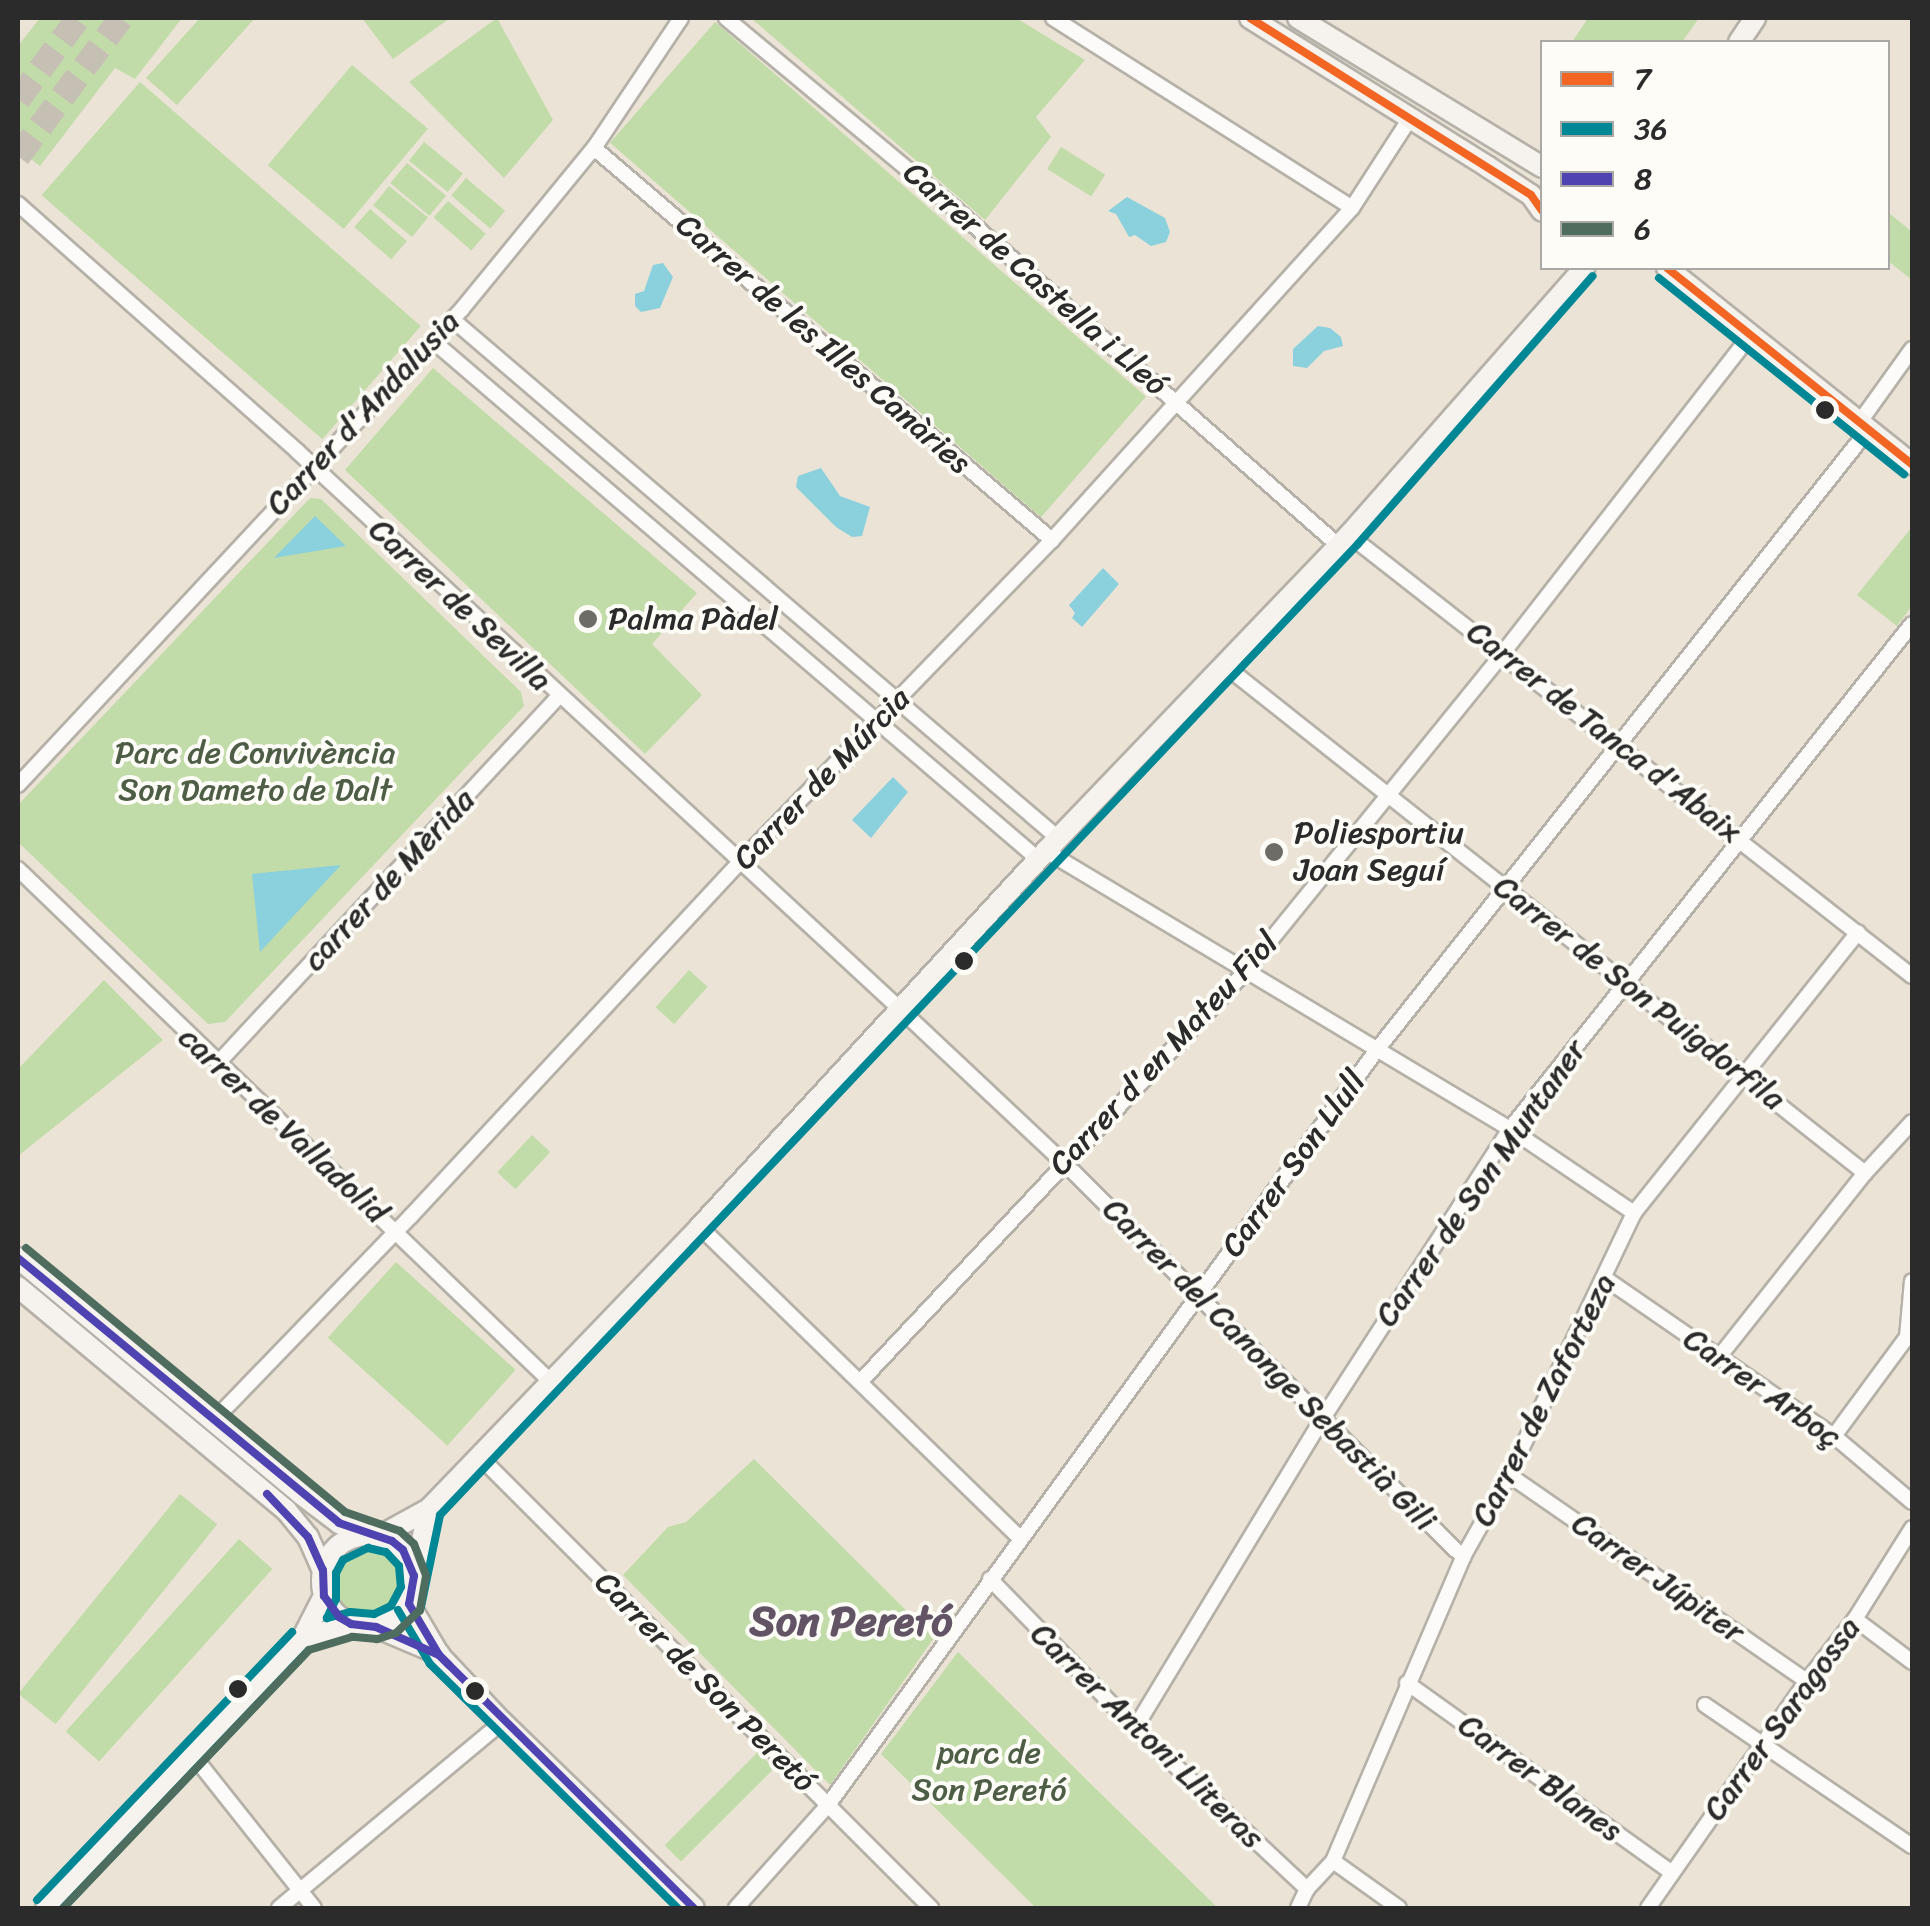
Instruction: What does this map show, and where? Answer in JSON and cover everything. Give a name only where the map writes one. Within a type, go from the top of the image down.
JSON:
[{"type":"street","name":"Carrer d'Andalusia","points":[[18,785],[310,466],[452,320],[594,148],[681,18]]},
{"type":"street","name":"Carrer de Castella i Lleó","points":[[726,18],[1344,540]]},
{"type":"street","points":[[1053,18],[1352,208]]},
{"type":"street","points":[[1250,18],[1531,195],[1540,208]]},
{"type":"street","points":[[1298,18],[1540,166]]},
{"type":"street","points":[[1740,40],[1756,18]]},
{"type":"street","name":"Carrer de Múrcia","points":[[214,1420],[396,1232],[740,862],[1052,540],[1352,208],[1408,120]]},
{"type":"street","name":"Carrer de les Illes Canàries","points":[[594,148],[1052,540]]},
{"type":"street","name":"Carrer de Sevilla","points":[[18,204],[310,466],[900,1010]]},
{"type":"street","points":[[1560,270],[1560,291]]},
{"type":"street","points":[[323,1570],[343,1542],[374,1536],[430,1509],[549,1380],[700,1227],[1048,849],[1344,540],[1582,270]]},
{"type":"street","points":[[1669,270],[1912,464]]},
{"type":"street","points":[[452,320],[898,700],[1048,849]]},
{"type":"street","name":"Carrer d'en Mateu Fiol","points":[[860,1382],[1245,972],[1503,654],[1750,336]]},
{"type":"street","points":[[432,342],[876,723],[1048,849],[1245,972],[1510,1129],[1634,1212]]},
{"type":"street","name":"Carrer Son Llull","points":[[736,1908],[828,1805],[1019,1537],[1376,1051],[1620,748],[1864,427],[1912,348]]},
{"type":"street","name":"Carrer de Tanca d'Abaix","points":[[1344,540],[1503,654],[1912,976]]},
{"type":"street","name":"Carrer de Son Muntaner","points":[[1134,1728],[1323,1418],[1510,1129],[1912,624]]},
{"type":"street","name":"Carrer de Son Puigdorfila","points":[[1224,665],[1626,980],[1864,1173]]},
{"type":"street","name":"carrer de Mèrida","points":[[218,1064],[559,696]]},
{"type":"street","name":"carrer de Valladolid","points":[[18,870],[549,1380]]},
{"type":"street","name":"Carrer de Zaforteza","points":[[1298,1908],[1307,1890],[1332,1860],[1463,1557],[1510,1475],[1606,1279],[1634,1212],[1746,1077],[1858,932]]},
{"type":"street","name":"Carrer del Canonge Sebastià Gili","points":[[900,1010],[1064,1164],[1463,1557]]},
{"type":"street","points":[[1720,1358],[1864,1173],[1912,1122]]},
{"type":"street","points":[[700,1227],[1019,1537]]},
{"type":"street","points":[[18,1258],[313,1504],[339,1523],[403,1550],[414,1576]]},
{"type":"street","name":"Carrer Arboç","points":[[1606,1279],[1834,1436],[1912,1502]]},
{"type":"street","points":[[1834,1436],[1906,1337],[1912,1281]]},
{"type":"street","points":[[18,1287],[286,1510],[308,1537],[323,1570],[324,1596],[302,1639],[46,1908]]},
{"type":"street","name":"Carrer de Son Peretó","points":[[478,1456],[931,1908]]},
{"type":"street","name":"Carrer Júpiter","points":[[1510,1475],[1807,1680]]},
{"type":"street","points":[[376,1626],[400,1615],[409,1604],[430,1509]]},
{"type":"street","name":"Carrer Saragossa","points":[[1650,1908],[1807,1680],[1855,1620],[1912,1528]]},
{"type":"street","name":"Carrer Antoni Lliteras","points":[[990,1579],[1134,1728],[1307,1890]]},
{"type":"street","points":[[324,1596],[339,1617],[350,1624]]},
{"type":"street","points":[[409,1604],[439,1654],[502,1722],[694,1908]]},
{"type":"street","points":[[1855,1620],[1912,1662]]},
{"type":"street","points":[[302,1639],[350,1624],[376,1626],[439,1654]]},
{"type":"street","name":"Carrer Blanes","points":[[1407,1683],[1672,1874]]},
{"type":"street","points":[[1705,1704],[1912,1846]]},
{"type":"street","points":[[279,1908],[502,1722]]},
{"type":"street","points":[[192,1754],[314,1908]]},
{"type":"street","points":[[1332,1860],[1399,1908]]},
{"type":"green space","points":[[40,18],[182,18],[135,79],[115,68],[40,166],[18,149],[18,46]]},
{"type":"green space","points":[[200,18],[255,18],[177,105],[146,78]]},
{"type":"green space","points":[[362,18],[450,18],[393,59]]},
{"type":"green space","points":[[497,18],[553,120],[504,178],[409,82]]},
{"type":"green space","points":[[751,18],[1016,18],[1085,60],[1036,117],[1051,137],[985,220]]},
{"type":"green space","points":[[1588,18],[1699,18],[1683,40],[1573,40]]},
{"type":"green space","points":[[715,22],[1146,397],[1041,517],[610,143]]},
{"type":"green space","points":[[352,65],[428,129],[344,229],[268,165]]},
{"type":"green space","points":[[140,82],[421,326],[322,439],[42,195]]},
{"type":"green space","points":[[424,142],[463,173],[448,192],[409,161]]},
{"type":"green space","points":[[1061,147],[1105,175],[1091,197],[1047,169]]},
{"type":"green space","points":[[407,163],[446,196],[429,216],[390,183]]},
{"type":"green space","points":[[466,178],[505,211],[490,228],[451,196]]},
{"type":"green space","points":[[389,186],[428,217],[412,237],[373,205]]},
{"type":"green space","points":[[448,201],[486,234],[471,250],[434,218]]},
{"type":"green space","points":[[370,209],[407,241],[391,259],[354,227]]},
{"type":"green space","points":[[1890,214],[1912,232],[1912,280],[1890,263]]},
{"type":"green space","points":[[433,368],[697,593],[652,644],[702,695],[645,754],[345,470]]},
{"type":"green space","name":"Parc de Convivència Son Dameto de Dalt","points":[[310,498],[321,499],[521,692],[524,706],[225,1022],[208,1024],[18,842],[18,805]]},
{"type":"green space","points":[[1912,527],[1912,606],[1897,626],[1857,595]]},
{"type":"green space","points":[[689,970],[708,987],[674,1024],[656,1007]]},
{"type":"green space","points":[[104,980],[163,1040],[18,1156],[18,1069]]},
{"type":"green space","points":[[532,1135],[550,1152],[516,1189],[497,1172]]},
{"type":"green space","points":[[396,1262],[516,1370],[447,1446],[328,1338]]},
{"type":"green space","points":[[754,1459],[934,1638],[830,1785],[623,1575],[668,1527],[686,1522]]},
{"type":"green space","points":[[180,1494],[217,1524],[56,1724],[18,1694]]},
{"type":"green space","points":[[239,1539],[272,1569],[99,1762],[66,1731]]},
{"type":"green space","points":[[367,1547],[393,1558],[404,1584],[393,1610],[367,1621],[341,1610],[330,1584],[341,1558]]},
{"type":"green space","name":"parc de Son Peretó","points":[[958,1652],[1218,1908],[1036,1908],[881,1754]]},
{"type":"green space","points":[[758,1752],[774,1768],[681,1862],[665,1845]]},
{"type":"water","points":[[1127,197],[1165,218],[1170,232],[1166,242],[1151,246],[1135,235],[1129,237],[1116,214],[1108,211]]},
{"type":"water","points":[[663,263],[673,277],[660,308],[641,312],[635,306],[635,294],[644,291],[653,265]]},
{"type":"water","points":[[1318,326],[1330,328],[1341,337],[1343,346],[1324,351],[1307,368],[1293,366],[1293,349]]},
{"type":"water","points":[[821,468],[840,496],[870,507],[862,536],[852,537],[836,527],[796,487],[798,476]]},
{"type":"water","points":[[315,516],[346,546],[274,558]]},
{"type":"water","points":[[1103,568],[1119,584],[1082,627],[1072,618],[1075,613],[1069,605]]},
{"type":"water","points":[[893,777],[908,792],[871,838],[852,820]]},
{"type":"water","points":[[341,865],[260,952],[252,874]]},
{"type":"tunnel","points":[[18,99],[78,18]]},
{"type":"tunnel","points":[[18,156],[121,18]]},
{"type":"transit line","name":"7","points":[[1250,18],[1531,195],[1540,208]]},
{"type":"transit line","name":"7","points":[[1670,270],[1912,464]]},
{"type":"transit line","name":"36","points":[[421,1607],[440,1515],[1358,544],[1593,276]]},
{"type":"transit line","name":"36","points":[[1659,278],[1904,474]]},
{"type":"transit line","name":"6","points":[[26,1248],[345,1512],[400,1531],[414,1544],[426,1576],[420,1610],[396,1633],[377,1639],[352,1637],[309,1650],[63,1908]]},
{"type":"transit line","name":"8","points":[[18,1258],[339,1523],[392,1541],[403,1550],[414,1576],[409,1604],[439,1655],[694,1908]]},
{"type":"transit line","name":"8","points":[[267,1494],[308,1537],[323,1570],[324,1596],[339,1617],[351,1624],[376,1627],[439,1655],[449,1665]]},
{"type":"transit line","name":"36","points":[[368,1548],[386,1552],[399,1566],[401,1587],[391,1606],[374,1614],[350,1612],[327,1618],[336,1599],[336,1573],[343,1560],[368,1548]]},
{"type":"transit line","name":"36","points":[[398,1610],[430,1664],[677,1908]]},
{"type":"transit line","name":"36","points":[[37,1900],[292,1632]]},
{"type":"transit line","name":"36","points":[[63,1908],[309,1650]]},
{"type":"place","name":"Palma Pàdel","points":[[588,619]]},
{"type":"place","name":"Poliesportiu Joan Seguí","points":[[1274,852]]},
{"type":"district","name":"Son Peretó","points":[[851,1621]]}]
